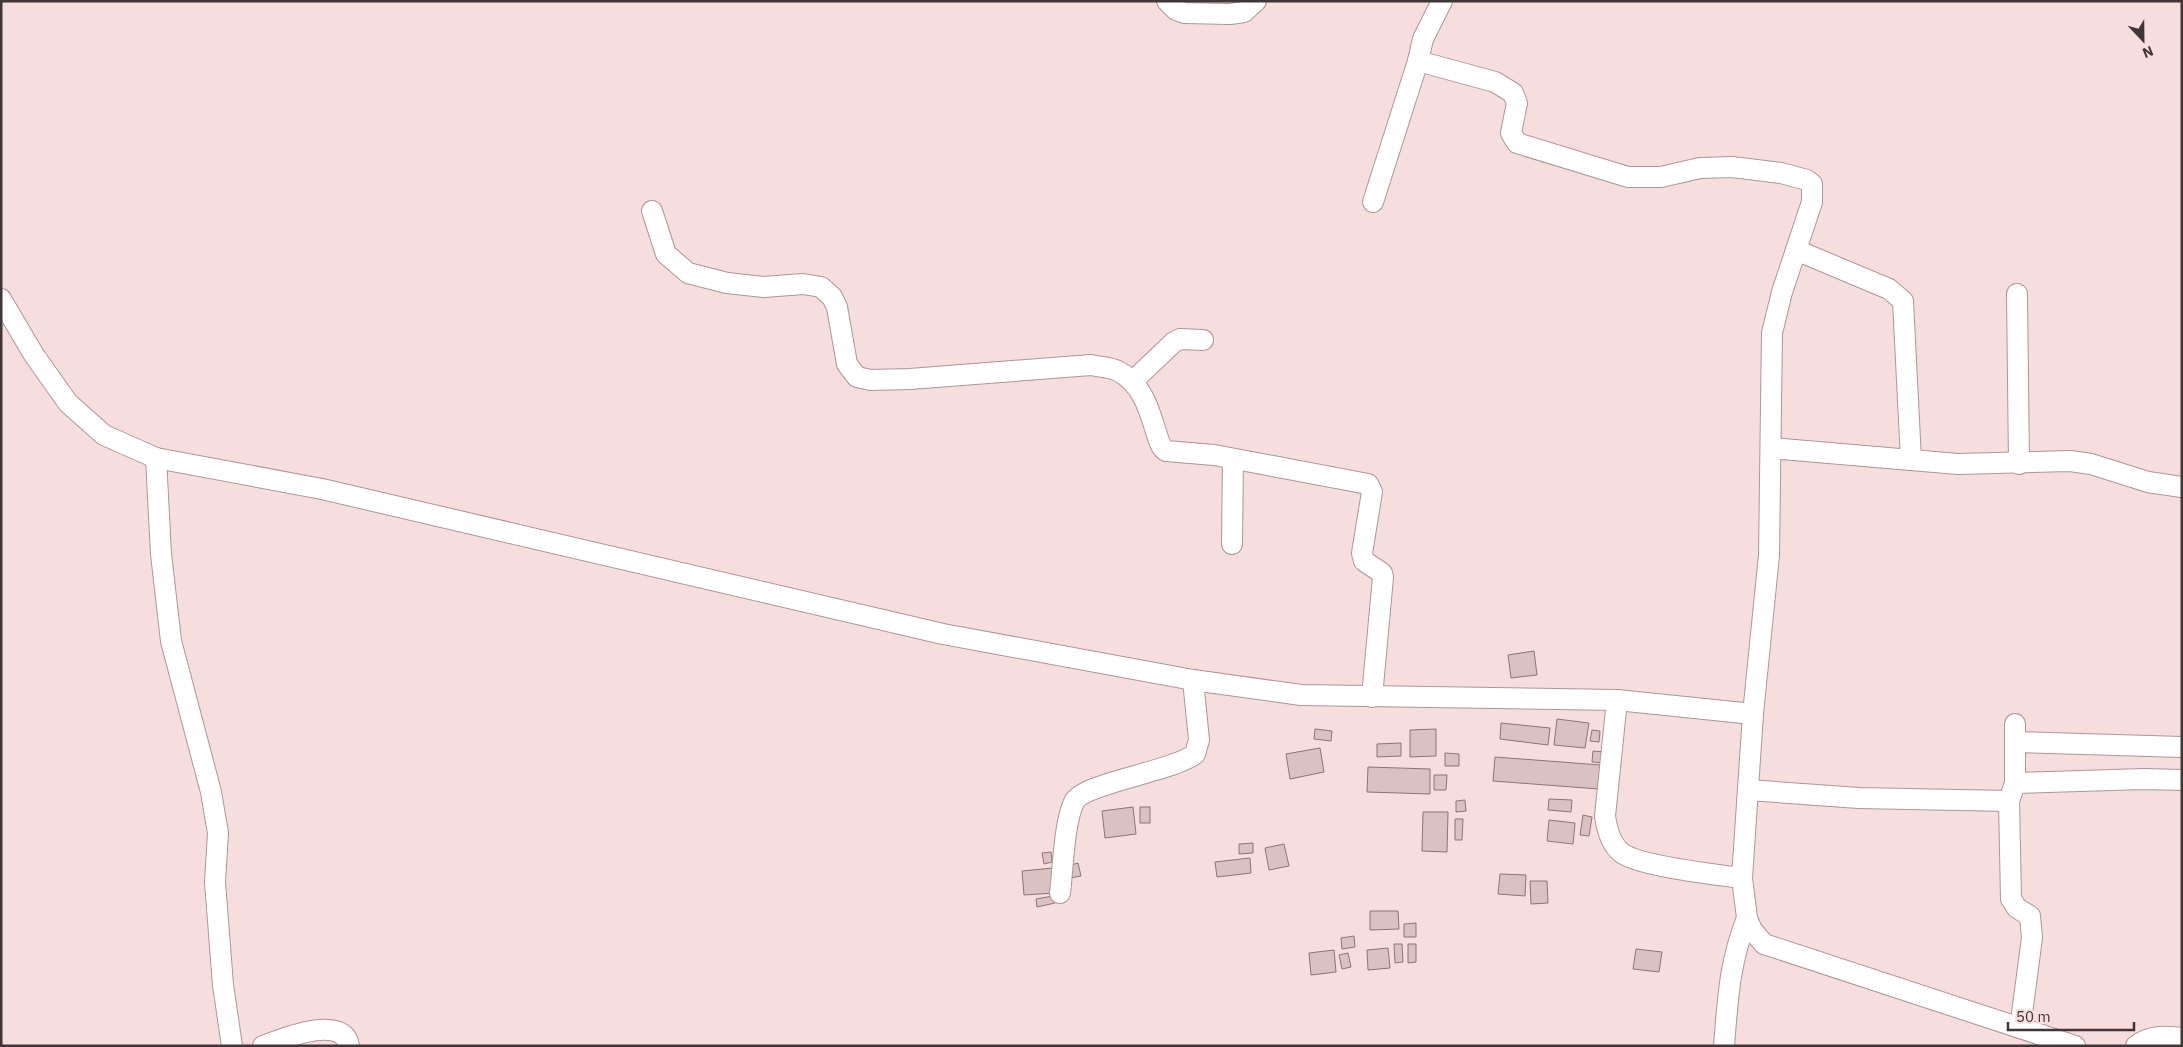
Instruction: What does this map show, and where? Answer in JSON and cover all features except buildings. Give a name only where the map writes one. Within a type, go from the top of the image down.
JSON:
[{"type":"street","points":[[1167,1],[1176,10],[1184,14],[1230,14],[1244,12],[1256,1]]},
{"type":"street","points":[[1373,202],[1418,61],[1423,39],[1442,1]]},
{"type":"street","points":[[1418,61],[1495,82],[1513,93],[1517,103],[1511,133],[1516,143],[1628,177],[1661,177],[1700,168],[1732,167],[1781,173],[1807,180],[1814,188],[1812,202],[1782,292],[1772,333],[1769,555],[1754,714],[1742,878],[1747,918],[1752,930],[1764,944],[2026,1035],[2075,1046]]},
{"type":"street","points":[[652,211],[666,254],[688,273],[727,282],[764,287],[803,284],[821,287],[832,297],[837,307],[847,364],[858,377],[871,380],[910,379],[1091,365],[1116,370],[1134,381],[1148,406],[1162,449],[1233,459],[1368,484],[1372,492],[1362,553],[1364,561],[1383,577],[1372,697]]},
{"type":"street","points":[[1796,250],[1889,289],[1903,301],[1911,460]]},
{"type":"street","points":[[2017,294],[2019,464]]},
{"type":"street","points":[[1,299],[34,355],[68,403],[104,435],[156,458],[322,489],[943,634],[1193,680],[1301,695],[1617,700],[1754,714]]},
{"type":"street","points":[[1134,381],[1174,342],[1180,339],[1203,340]]},
{"type":"street","points":[[1771,448],[1958,464],[2019,464],[2070,461],[2091,464],[2148,482],[2182,488]]},
{"type":"street","points":[[156,458],[161,554],[171,641],[211,792],[218,833],[216,882],[223,985],[232,1046]]},
{"type":"street","points":[[1232,544],[1233,459]]},
{"type":"street","points":[[1060,894],[1070,813],[1075,800],[1084,792],[1153,772],[1195,754],[1199,740],[1193,680]]},
{"type":"street","points":[[1617,700],[1605,816],[1606,828],[1614,844],[1629,858],[1742,878]]},
{"type":"street","points":[[2026,1035],[2032,938],[2030,916],[2017,908],[2011,899],[2012,792],[2015,733],[2182,747]]},
{"type":"street","points":[[1748,790],[1859,798],[2012,792],[2144,779],[2182,780]]},
{"type":"street","points":[[1724,1046],[1729,982],[1735,948],[1747,918]]},
{"type":"street","points":[[263,1046],[296,1034],[330,1029],[339,1031],[344,1035],[349,1046]]},
{"type":"street","points":[[2136,1046],[2146,1039],[2159,1037],[2182,1038]]}]
